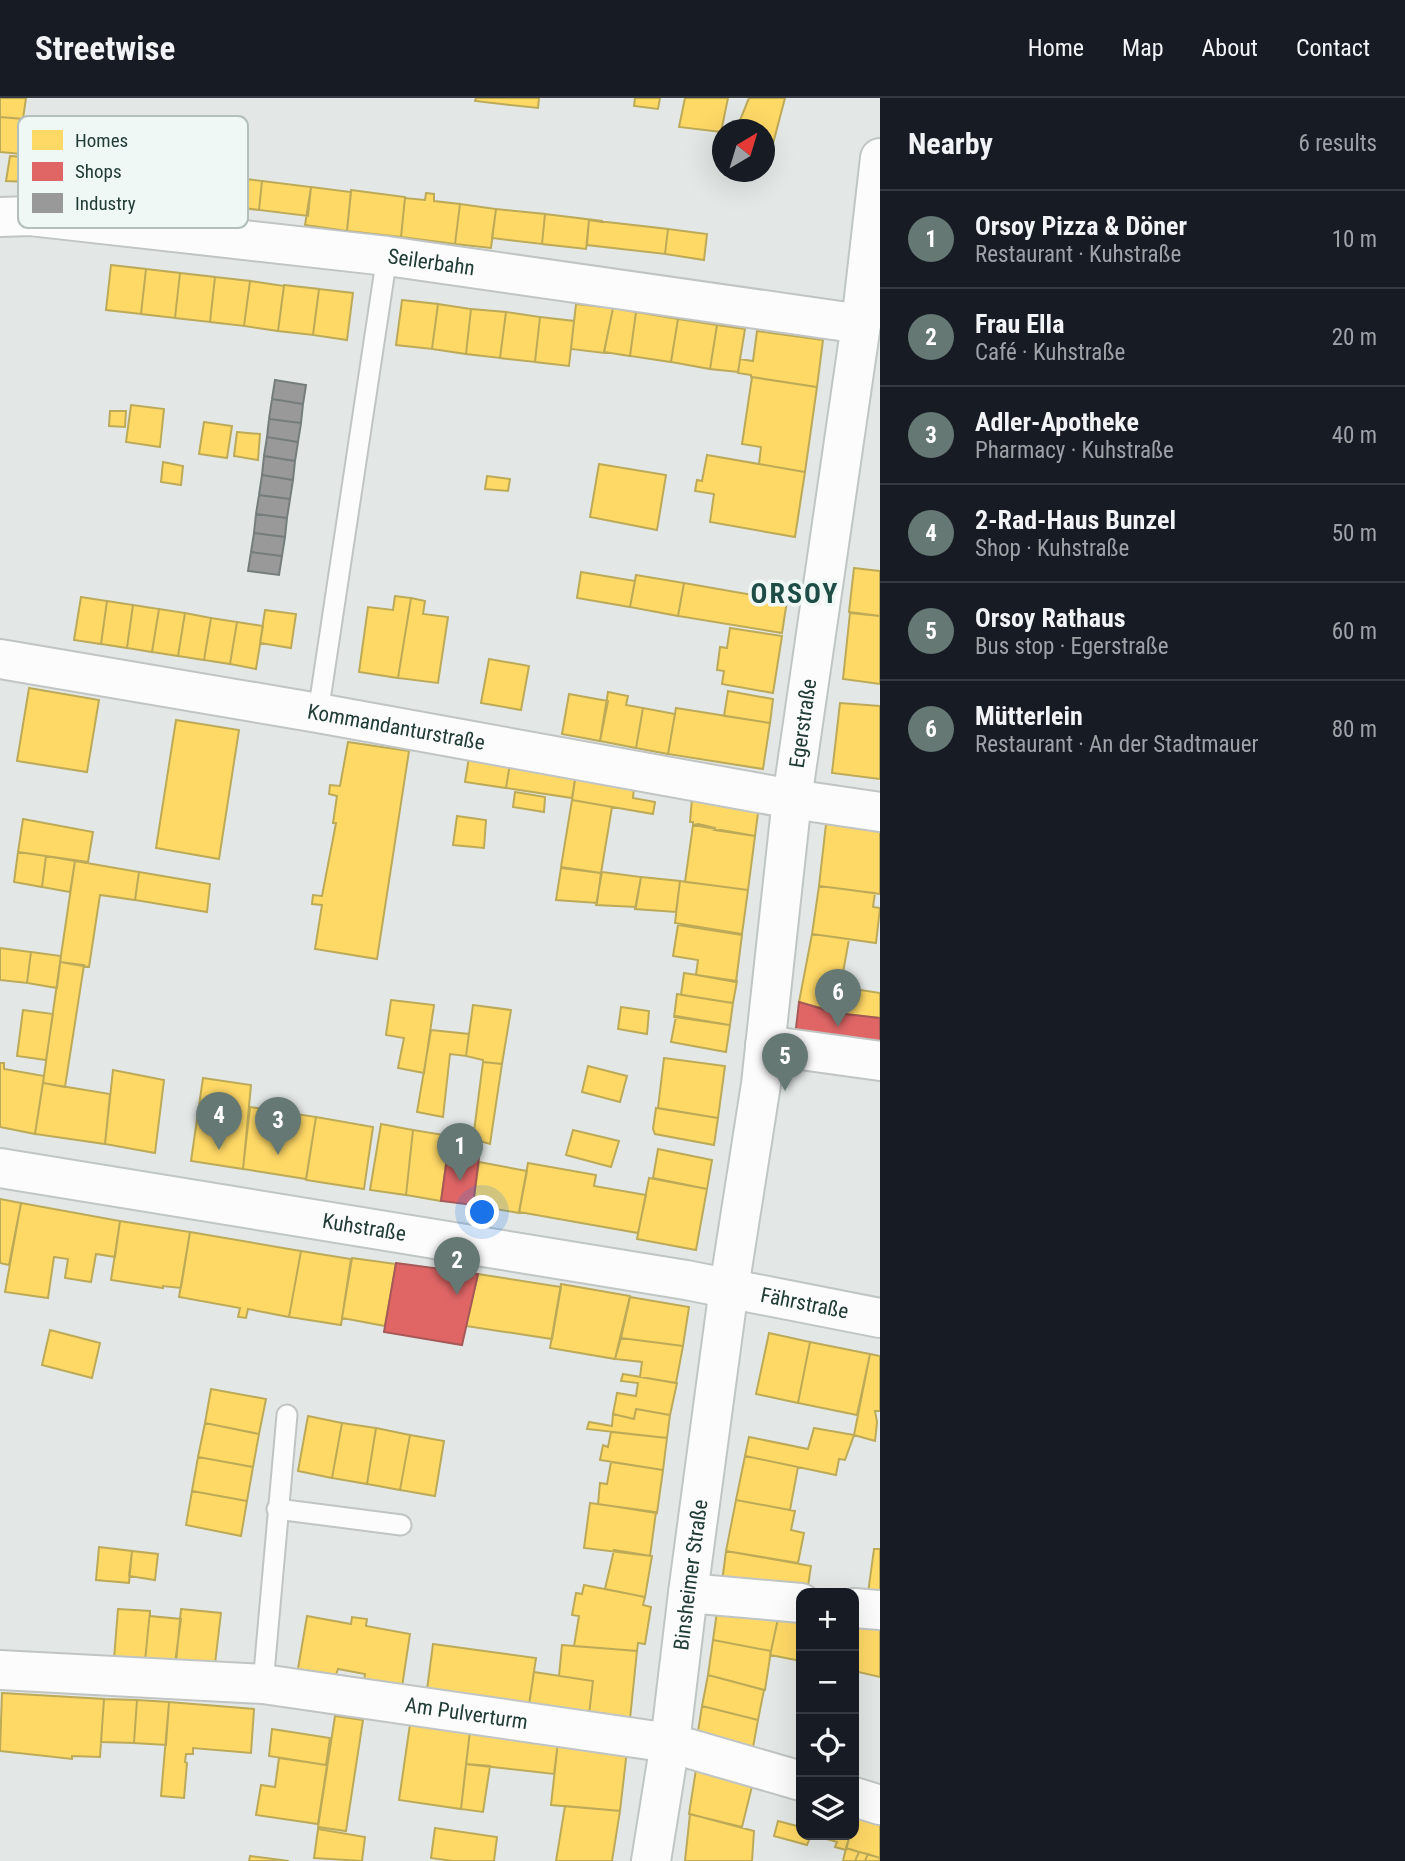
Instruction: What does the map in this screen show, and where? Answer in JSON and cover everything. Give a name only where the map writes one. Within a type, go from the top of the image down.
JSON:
[{"type":"street","name":"Egerstraße","points":[[729,1288],[761,1084],[792,799],[861,324],[880,158]]},
{"type":"street","name":"Seilerbahn","points":[[0,217],[18,216]]},
{"type":"street","name":"Seilerbahn","points":[[137,228],[387,256],[861,324]]},
{"type":"street","name":"Kommandanturstraße","points":[[0,659],[318,713],[792,799],[880,812]]},
{"type":"street","points":[[765,1045],[880,1061]]},
{"type":"street","name":"Kuhstraße","points":[[0,1168],[729,1288]]},
{"type":"street","name":"Fährstraße","points":[[729,1288],[880,1318]]},
{"type":"street","name":"Binsheimer Straße","points":[[651,1861],[670,1743],[729,1288]]},
{"type":"street","points":[[688,1593],[796,1603]]},
{"type":"street","points":[[859,1608],[880,1610]]},
{"type":"street","name":"Am Pulverturm","points":[[0,1670],[263,1684],[670,1743],[796,1781]]},
{"type":"street","points":[[859,1799],[880,1805]]},
{"type":"lane","points":[[318,713],[387,256]]},
{"type":"lane","points":[[263,1684],[287,1415]]},
{"type":"lane","points":[[277,1509],[401,1525]]},
{"type":"building: Homes","points":[[0,98],[26,98],[23,116],[18,116],[18,119],[0,117]]},
{"type":"building: Homes","points":[[476,98],[539,98],[538,108],[475,101]]},
{"type":"building: Homes","points":[[635,98],[660,98],[658,109],[634,106]]},
{"type":"building: Homes","points":[[685,98],[728,98],[724,119],[712,119],[712,131],[679,127]]},
{"type":"building: Homes","points":[[749,98],[785,98],[775,136],[775,119],[740,119]]},
{"type":"building: Homes","points":[[0,117],[18,118],[18,154],[0,152]]},
{"type":"building: Homes","points":[[10,156],[18,157],[18,182],[6,181]]},
{"type":"building: Homes","points":[[248,179],[262,181],[259,210],[248,209]]},
{"type":"building: Homes","points":[[262,181],[311,187],[308,216],[259,210]]},
{"type":"building: Homes","points":[[311,187],[351,192],[347,231],[305,225]]},
{"type":"building: Homes","points":[[351,190],[405,197],[401,237],[347,231]]},
{"type":"building: Homes","points":[[426,193],[434,194],[434,201],[460,204],[455,244],[401,237],[405,198],[425,200]]},
{"type":"building: Homes","points":[[460,204],[496,209],[491,248],[455,244]]},
{"type":"building: Homes","points":[[496,209],[545,214],[542,244],[492,238]]},
{"type":"building: Homes","points":[[545,214],[602,221],[602,222],[589,220],[586,249],[542,244]]},
{"type":"building: Homes","points":[[589,220],[668,229],[665,254],[587,245]]},
{"type":"building: Homes","points":[[668,229],[707,234],[704,260],[665,254]]},
{"type":"building: Homes","points":[[111,265],[146,269],[141,314],[106,310]]},
{"type":"building: Homes","points":[[146,269],[180,273],[175,318],[141,314]]},
{"type":"building: Homes","points":[[180,273],[215,277],[210,322],[175,318]]},
{"type":"building: Homes","points":[[215,277],[250,281],[244,326],[210,322]]},
{"type":"building: Homes","points":[[250,281],[284,286],[278,331],[244,326]]},
{"type":"building: Homes","points":[[284,285],[319,289],[313,335],[278,331]]},
{"type":"building: Homes","points":[[319,289],[353,293],[347,340],[313,335]]},
{"type":"building: Homes","points":[[402,300],[438,304],[432,349],[396,345]]},
{"type":"building: Homes","points":[[438,304],[471,309],[466,354],[432,349]]},
{"type":"building: Homes","points":[[576,304],[613,308],[604,353],[571,349]]},
{"type":"building: Homes","points":[[613,308],[636,312],[630,356],[604,352]]},
{"type":"building: Homes","points":[[471,309],[506,312],[500,358],[466,354]]},
{"type":"building: Homes","points":[[506,312],[540,317],[535,362],[500,358]]},
{"type":"building: Homes","points":[[636,312],[678,319],[671,362],[630,356]]},
{"type":"building: Homes","points":[[540,317],[574,321],[569,366],[535,362]]},
{"type":"building: Homes","points":[[678,319],[717,325],[710,369],[671,362]]},
{"type":"building: Homes","points":[[717,325],[745,329],[738,372],[710,369]]},
{"type":"building: Homes","points":[[757,331],[823,340],[817,387],[738,373],[740,359],[753,361]]},
{"type":"building: Homes","points":[[752,377],[817,387],[805,472],[759,464],[761,447],[742,444]]},
{"type":"building: Homes","points":[[131,405],[164,409],[160,447],[126,442]]},
{"type":"building: Homes","points":[[110,411],[126,411],[125,427],[109,426]]},
{"type":"building: Homes","points":[[204,422],[232,426],[227,458],[199,454]]},
{"type":"building: Homes","points":[[237,432],[260,434],[258,460],[234,456]]},
{"type":"building: Homes","points":[[707,455],[805,472],[795,537],[710,522],[714,494],[695,491],[697,480],[702,481]]},
{"type":"building: Homes","points":[[163,462],[183,466],[181,485],[161,482]]},
{"type":"building: Homes","points":[[599,464],[666,475],[657,530],[590,517]]},
{"type":"building: Homes","points":[[487,476],[510,479],[508,491],[485,489]]},
{"type":"building: Homes","points":[[854,568],[880,571],[880,616],[849,612]]},
{"type":"building: Homes","points":[[581,572],[635,581],[630,607],[577,598]]},
{"type":"building: Homes","points":[[636,575],[684,583],[678,616],[630,607]]},
{"type":"building: Homes","points":[[684,583],[787,601],[782,633],[678,616]]},
{"type":"building: Homes","points":[[395,596],[411,598],[398,678],[359,672],[368,607],[393,610]]},
{"type":"building: Homes","points":[[81,597],[107,601],[101,644],[74,640]]},
{"type":"building: Homes","points":[[411,598],[425,601],[423,614],[448,617],[438,683],[398,678]]},
{"type":"building: Homes","points":[[107,601],[133,605],[127,648],[101,644]]},
{"type":"building: Homes","points":[[133,605],[159,609],[152,652],[127,648]]},
{"type":"building: Homes","points":[[159,609],[185,613],[178,656],[152,652]]},
{"type":"building: Homes","points":[[265,610],[296,614],[291,648],[260,643]]},
{"type":"building: Homes","points":[[185,613],[211,618],[204,660],[178,656]]},
{"type":"building: Homes","points":[[850,613],[880,616],[880,684],[843,679]]},
{"type":"building: Homes","points":[[211,618],[237,622],[230,664],[204,660]]},
{"type":"building: Homes","points":[[237,622],[263,626],[256,669],[230,664]]},
{"type":"building: Homes","points":[[730,628],[782,636],[773,693],[722,684],[724,671],[717,670],[720,647],[727,648]]},
{"type":"building: Homes","points":[[489,659],[529,666],[521,710],[481,703]]},
{"type":"building: Homes","points":[[29,688],[99,700],[87,772],[17,761]]},
{"type":"building: Homes","points":[[728,691],[773,699],[770,723],[724,716]]},
{"type":"building: Homes","points":[[608,692],[628,696],[626,705],[643,708],[636,748],[600,741]]},
{"type":"building: Homes","points":[[569,694],[608,701],[600,741],[562,734]]},
{"type":"building: Homes","points":[[840,703],[880,706],[880,779],[832,773]]},
{"type":"building: Homes","points":[[643,708],[675,714],[668,754],[636,748]]},
{"type":"building: Homes","points":[[676,708],[770,723],[763,769],[668,754]]},
{"type":"building: Homes","points":[[176,720],[239,730],[219,859],[156,848]]},
{"type":"building: Homes","points":[[348,742],[409,751],[377,959],[315,949],[322,905],[312,904],[313,895],[322,896],[336,823],[333,823],[337,796],[329,794],[330,785],[340,786]]},
{"type":"building: Homes","points":[[470,751],[511,757],[506,788],[465,782]]},
{"type":"building: Homes","points":[[511,757],[577,767],[572,798],[506,788]]},
{"type":"building: Homes","points":[[577,767],[635,777],[633,798],[655,802],[653,814],[572,800]]},
{"type":"building: Homes","points":[[693,787],[760,798],[755,836],[693,825],[693,822],[690,822]]},
{"type":"building: Homes","points":[[515,792],[545,797],[544,812],[513,807]]},
{"type":"building: Homes","points":[[572,800],[612,807],[601,873],[561,867]]},
{"type":"building: Homes","points":[[457,816],[486,820],[484,848],[453,845]]},
{"type":"building: Homes","points":[[23,819],[93,832],[88,862],[18,852]]},
{"type":"building: Homes","points":[[826,824],[880,831],[880,894],[819,886]]},
{"type":"building: Homes","points":[[693,825],[715,828],[714,830],[755,836],[748,890],[685,882]]},
{"type":"building: Homes","points":[[18,852],[46,856],[42,887],[14,882]]},
{"type":"building: Homes","points":[[46,856],[75,861],[70,892],[42,887]]},
{"type":"building: Homes","points":[[75,861],[139,872],[135,900],[100,895],[89,967],[60,962]]},
{"type":"building: Homes","points":[[561,868],[601,873],[597,903],[556,900]]},
{"type":"building: Homes","points":[[139,872],[210,884],[207,912],[135,900]]},
{"type":"building: Homes","points":[[602,872],[641,877],[636,907],[596,905]]},
{"type":"building: Homes","points":[[641,877],[680,881],[676,912],[635,909]]},
{"type":"building: Homes","points":[[680,881],[748,890],[742,934],[675,923]]},
{"type":"building: Homes","points":[[819,886],[875,893],[873,907],[880,908],[876,943],[812,934]]},
{"type":"building: Homes","points":[[678,925],[742,935],[736,982],[696,975],[698,960],[673,956]]},
{"type":"building: Homes","points":[[812,934],[849,939],[836,1012],[799,1002]]},
{"type":"building: Homes","points":[[0,948],[31,952],[27,983],[0,980]]},
{"type":"building: Homes","points":[[31,952],[61,956],[57,988],[27,983]]},
{"type":"building: Homes","points":[[60,962],[84,965],[65,1087],[43,1083]]},
{"type":"building: Homes","points":[[684,973],[737,981],[733,1003],[681,995]]},
{"type":"building: Homes","points":[[841,987],[880,993],[880,1018],[836,1013]]},
{"type":"building: Homes","points":[[677,994],[733,1003],[730,1025],[674,1017]]},
{"type":"building: Homes","points":[[391,1000],[434,1005],[424,1073],[398,1068],[404,1038],[386,1035]]},
{"type":"building: Homes","points":[[473,1005],[511,1010],[502,1064],[483,1062],[466,1056]]},
{"type":"building: Homes","points":[[621,1007],[649,1011],[647,1034],[618,1029]]},
{"type":"building: Homes","points":[[23,1010],[53,1014],[46,1060],[17,1056]]},
{"type":"building: Homes","points":[[676,1016],[730,1025],[726,1052],[671,1042]]},
{"type":"building: Homes","points":[[431,1030],[469,1034],[466,1056],[450,1054],[443,1117],[417,1112]]},
{"type":"building: Homes","points":[[664,1058],[725,1066],[718,1118],[658,1108]]},
{"type":"building: Homes","points":[[483,1062],[502,1064],[490,1144],[473,1139]]},
{"type":"building: Homes","points":[[0,1063],[4,1063],[4,1069],[44,1076],[35,1134],[0,1127]]},
{"type":"building: Homes","points":[[588,1066],[627,1076],[620,1102],[582,1092]]},
{"type":"building: Homes","points":[[113,1070],[164,1080],[155,1153],[105,1144]]},
{"type":"building: Homes","points":[[203,1078],[251,1085],[243,1169],[191,1161]]},
{"type":"building: Homes","points":[[43,1083],[110,1094],[105,1144],[35,1134]]},
{"type":"building: Homes","points":[[250,1107],[316,1117],[306,1179],[243,1169]]},
{"type":"building: Homes","points":[[656,1108],[718,1118],[714,1145],[655,1134],[653,1129]]},
{"type":"building: Homes","points":[[316,1117],[373,1127],[364,1189],[306,1180]]},
{"type":"building: Homes","points":[[381,1124],[413,1130],[406,1195],[370,1190]]},
{"type":"building: Homes","points":[[413,1130],[450,1136],[441,1201],[406,1195]]},
{"type":"building: Homes","points":[[573,1130],[619,1141],[611,1167],[566,1155]]},
{"type":"building: Homes","points":[[658,1149],[712,1160],[707,1189],[653,1178]]},
{"type":"building: Homes","points":[[479,1162],[527,1171],[519,1213],[473,1205]]},
{"type":"building: Homes","points":[[528,1163],[596,1175],[594,1186],[646,1195],[638,1233],[519,1212]]},
{"type":"building: Homes","points":[[649,1178],[707,1189],[696,1250],[637,1239]]},
{"type":"building: Homes","points":[[0,1199],[21,1203],[9,1265],[0,1263]]},
{"type":"building: Homes","points":[[21,1203],[120,1221],[115,1257],[96,1254],[91,1282],[65,1278],[68,1259],[54,1257],[48,1298],[5,1292]]},
{"type":"building: Homes","points":[[120,1221],[190,1232],[181,1288],[111,1280]]},
{"type":"building: Homes","points":[[190,1232],[301,1251],[289,1317],[248,1309],[246,1318],[238,1317],[240,1308],[179,1297]]},
{"type":"building: Homes","points":[[301,1251],[351,1259],[341,1325],[289,1317]]},
{"type":"building: Homes","points":[[352,1258],[396,1264],[385,1326],[342,1318]]},
{"type":"building: Homes","points":[[478,1274],[561,1287],[552,1339],[466,1326]]},
{"type":"building: Homes","points":[[561,1284],[630,1296],[615,1359],[550,1348]]},
{"type":"building: Homes","points":[[630,1297],[689,1307],[683,1346],[621,1338]]},
{"type":"building: Homes","points":[[50,1330],[100,1343],[92,1378],[42,1365]]},
{"type":"building: Homes","points":[[769,1333],[810,1342],[798,1403],[756,1394]]},
{"type":"building: Homes","points":[[621,1338],[683,1346],[676,1383],[640,1377],[642,1362],[615,1359]]},
{"type":"building: Homes","points":[[810,1342],[870,1354],[857,1415],[798,1403]]},
{"type":"building: Homes","points":[[870,1354],[880,1356],[880,1411],[875,1411],[875,1441],[854,1435]]},
{"type":"building: Homes","points":[[623,1374],[677,1383],[670,1415],[636,1409],[634,1419],[613,1414],[617,1393],[636,1396],[638,1383],[621,1381]]},
{"type":"building: Homes","points":[[211,1389],[266,1399],[259,1434],[205,1423]]},
{"type":"building: Homes","points":[[636,1409],[670,1415],[667,1438],[587,1429],[589,1422],[612,1426],[613,1414],[634,1419]]},
{"type":"building: Homes","points":[[308,1416],[342,1423],[332,1478],[298,1471]]},
{"type":"building: Homes","points":[[205,1423],[259,1434],[253,1467],[198,1457]]},
{"type":"building: Homes","points":[[342,1423],[376,1428],[367,1484],[332,1478]]},
{"type":"building: Homes","points":[[376,1428],[410,1435],[400,1490],[367,1484]]},
{"type":"building: Homes","points":[[814,1428],[854,1435],[845,1460],[839,1459],[836,1475],[745,1456],[749,1437],[808,1449]]},
{"type":"building: Homes","points":[[611,1432],[667,1438],[663,1470],[600,1460],[603,1445],[608,1447]]},
{"type":"building: Homes","points":[[410,1435],[444,1441],[435,1496],[400,1490]]},
{"type":"building: Homes","points":[[745,1456],[798,1467],[790,1510],[736,1500]]},
{"type":"building: Homes","points":[[198,1457],[253,1467],[247,1501],[192,1491]]},
{"type":"building: Homes","points":[[611,1462],[663,1470],[657,1513],[598,1504],[600,1483],[607,1484]]},
{"type":"building: Homes","points":[[192,1491],[247,1501],[241,1536],[186,1525]]},
{"type":"building: Homes","points":[[736,1500],[795,1511],[791,1530],[804,1533],[798,1563],[726,1551]]},
{"type":"building: Homes","points":[[590,1503],[656,1512],[650,1556],[584,1548]]},
{"type":"building: Homes","points":[[99,1547],[132,1551],[129,1583],[96,1580]]},
{"type":"building: Homes","points":[[874,1549],[880,1549],[880,1594],[868,1593]]},
{"type":"building: Homes","points":[[614,1550],[652,1556],[645,1597],[605,1589]]},
{"type":"building: Homes","points":[[132,1551],[158,1554],[155,1580],[129,1576]]},
{"type":"building: Homes","points":[[726,1551],[811,1566],[808,1588],[796,1588],[796,1592],[722,1582]]},
{"type":"building: Homes","points":[[584,1585],[645,1597],[643,1605],[651,1607],[645,1644],[638,1643],[637,1651],[574,1646],[579,1616],[572,1615],[576,1593],[582,1594]]},
{"type":"building: Homes","points":[[718,1605],[779,1614],[771,1651],[713,1640]]},
{"type":"building: Homes","points":[[118,1609],[150,1611],[145,1661],[114,1659]]},
{"type":"building: Homes","points":[[181,1609],[221,1613],[215,1664],[176,1663]]},
{"type":"building: Homes","points":[[150,1611],[150,1616],[181,1619],[175,1663],[145,1661]]},
{"type":"building: Homes","points":[[779,1614],[796,1616],[796,1660],[770,1655]]},
{"type":"building: Homes","points":[[307,1616],[351,1624],[352,1617],[367,1619],[366,1626],[410,1634],[402,1687],[364,1681],[365,1674],[338,1669],[336,1675],[298,1669]]},
{"type":"building: Homes","points":[[859,1627],[880,1629],[880,1677],[859,1672]]},
{"type":"building: Homes","points":[[713,1640],[771,1651],[765,1690],[708,1675]]},
{"type":"building: Homes","points":[[433,1644],[536,1658],[529,1705],[427,1690]]},
{"type":"building: Homes","points":[[562,1645],[637,1651],[630,1719],[589,1714],[593,1681],[559,1676]]},
{"type":"building: Homes","points":[[534,1672],[593,1681],[589,1714],[529,1705]]},
{"type":"building: Homes","points":[[708,1675],[764,1690],[758,1720],[702,1706]]},
{"type":"building: Homes","points":[[2,1693],[104,1699],[100,1757],[72,1756],[72,1759],[0,1751]]},
{"type":"building: Homes","points":[[104,1699],[137,1700],[134,1743],[101,1742]]},
{"type":"building: Homes","points":[[137,1700],[169,1702],[166,1745],[134,1743]]},
{"type":"building: Homes","points":[[169,1702],[254,1709],[251,1753],[193,1748],[193,1754],[186,1754],[184,1798],[161,1796]]},
{"type":"building: Homes","points":[[702,1706],[758,1720],[752,1753],[697,1738]]},
{"type":"building: Homes","points":[[335,1716],[363,1720],[346,1831],[318,1827]]},
{"type":"building: Homes","points":[[410,1724],[470,1731],[461,1809],[399,1800]]},
{"type":"building: Homes","points":[[272,1729],[330,1738],[326,1765],[269,1756]]},
{"type":"building: Homes","points":[[470,1731],[558,1742],[554,1774],[466,1764]]},
{"type":"building: Homes","points":[[558,1742],[627,1750],[620,1811],[551,1805]]},
{"type":"building: Homes","points":[[279,1758],[327,1765],[318,1824],[256,1815],[261,1785],[275,1787]]},
{"type":"building: Homes","points":[[697,1763],[754,1778],[742,1827],[689,1814]]},
{"type":"building: Homes","points":[[466,1764],[490,1766],[483,1812],[461,1809]]},
{"type":"building: Homes","points":[[565,1806],[620,1811],[612,1861],[556,1861]]},
{"type":"building: Homes","points":[[690,1814],[754,1831],[752,1861],[685,1861]]},
{"type":"building: Homes","points":[[859,1816],[880,1822],[880,1858],[846,1848],[848,1840],[859,1840]]},
{"type":"building: Homes","points":[[778,1821],[796,1826],[796,1840],[809,1840],[807,1845],[774,1836]]},
{"type":"building: Homes","points":[[435,1828],[497,1837],[494,1861],[431,1858]]},
{"type":"building: Homes","points":[[318,1829],[365,1837],[362,1861],[314,1858]]},
{"type":"building: Homes","points":[[830,1840],[849,1840],[846,1850],[835,1847],[837,1842]]},
{"type":"building: Homes","points":[[846,1848],[859,1852],[855,1861],[843,1861]]},
{"type":"building: Homes","points":[[859,1852],[868,1854],[865,1861],[855,1861]]},
{"type":"building: Homes","points":[[868,1854],[880,1858],[879,1861],[865,1861]]},
{"type":"building: Homes","points":[[250,1856],[289,1861],[249,1861]]},
{"type":"building: Shops","points":[[799,1002],[836,1013],[880,1018],[880,1051],[795,1037]]},
{"type":"building: Shops","points":[[450,1136],[481,1141],[473,1205],[441,1201]]},
{"type":"building: Shops","points":[[396,1263],[478,1274],[462,1345],[384,1332]]},
{"type":"building: Industry","points":[[275,380],[306,385],[303,404],[272,399]]},
{"type":"building: Industry","points":[[272,399],[303,404],[301,423],[269,419]]},
{"type":"building: Industry","points":[[269,419],[301,423],[298,442],[267,437]]},
{"type":"building: Industry","points":[[267,437],[298,442],[295,461],[264,456]]},
{"type":"building: Industry","points":[[264,456],[295,461],[293,480],[262,475]]},
{"type":"building: Industry","points":[[262,475],[293,480],[290,499],[259,495]]},
{"type":"building: Industry","points":[[259,495],[290,499],[287,518],[256,514]]},
{"type":"building: Industry","points":[[256,514],[287,518],[285,537],[254,533]]},
{"type":"building: Industry","points":[[254,533],[285,537],[282,556],[251,552]]},
{"type":"building: Industry","points":[[251,552],[282,556],[279,575],[248,571]]},
{"type":"place","name":"Mütterlein","points":[[838,1027]]},
{"type":"place","name":"Orsoy Rathaus","points":[[785,1091]]},
{"type":"place","name":"2-Rad-Haus Bunzel","points":[[219,1150]]},
{"type":"place","name":"Adler-Apotheke","points":[[278,1155]]},
{"type":"place","name":"Orsoy Pizza & Döner","points":[[460,1181]]},
{"type":"place","name":"Frau Ella","points":[[457,1295]]},
{"type":"district","name":"ORSOY","points":[[795,593]]}]
